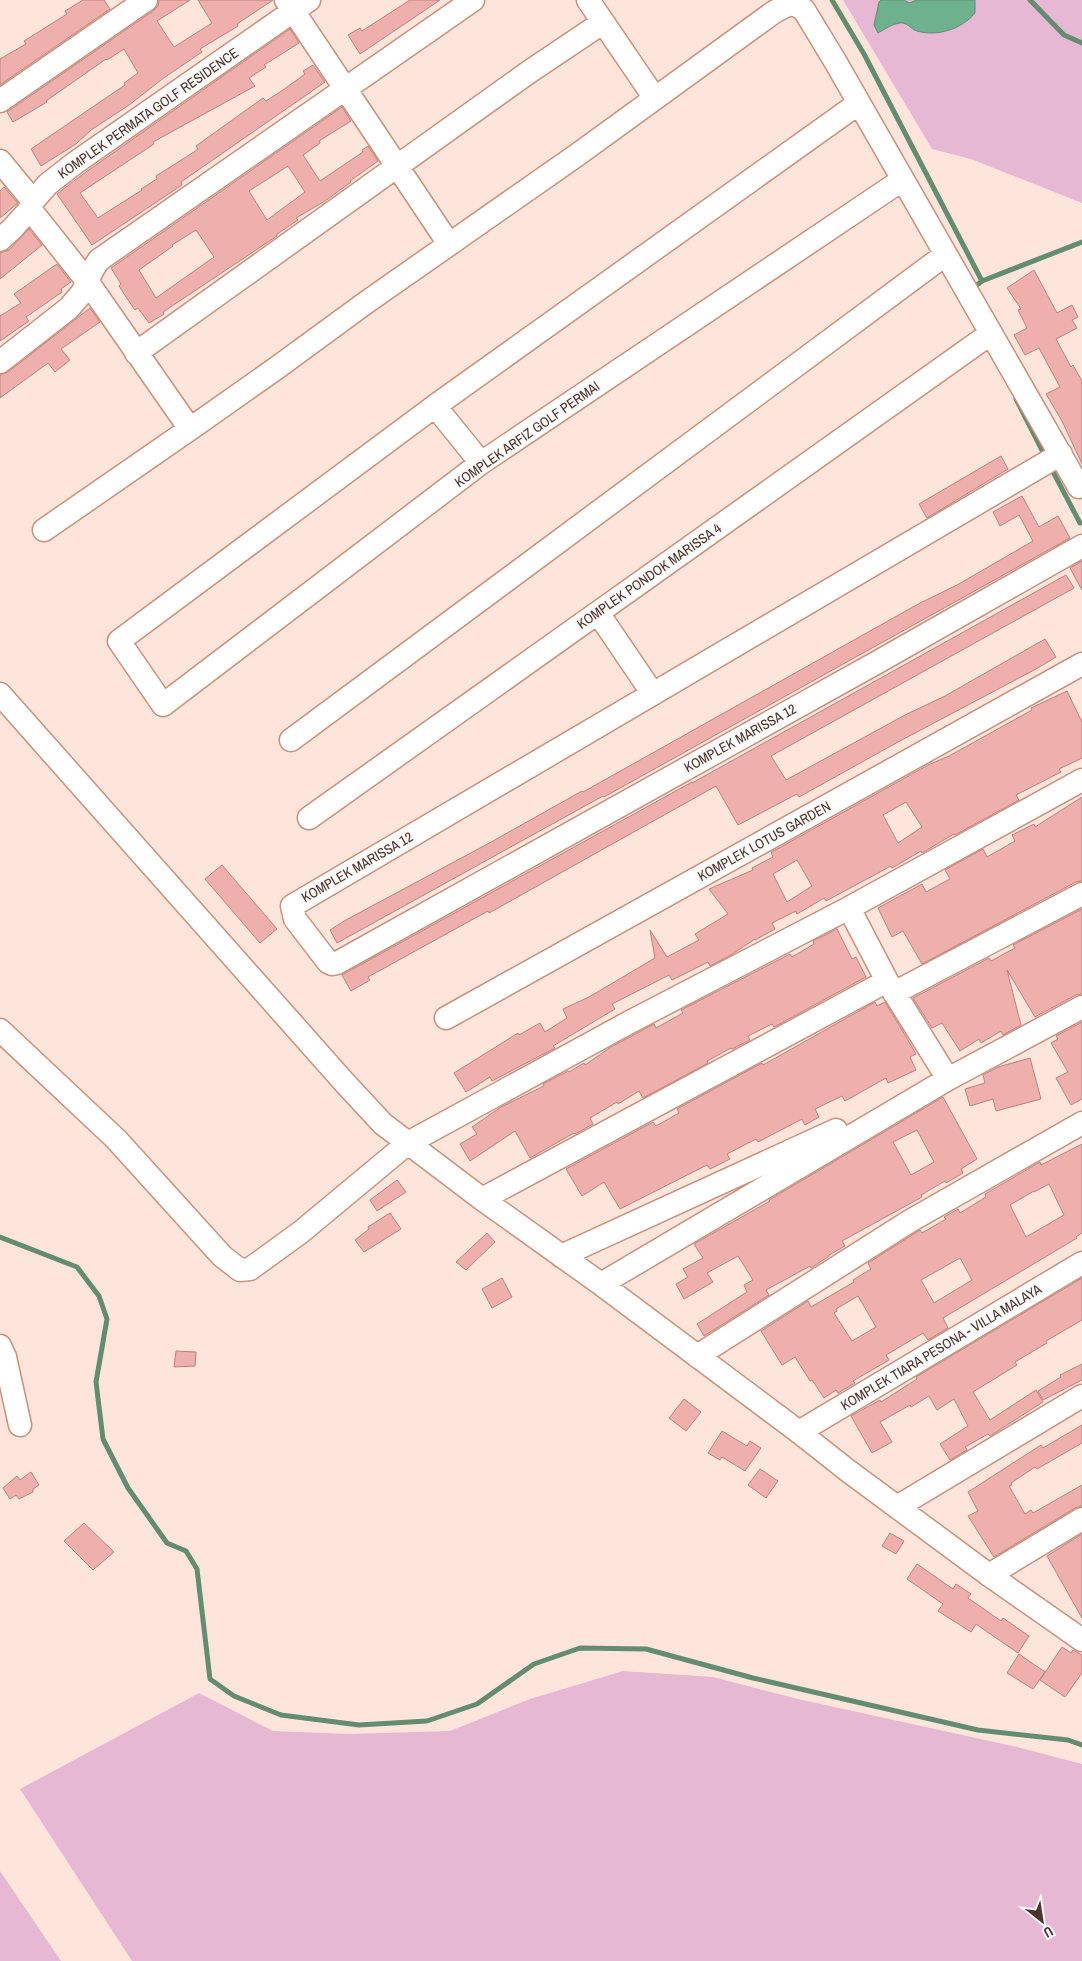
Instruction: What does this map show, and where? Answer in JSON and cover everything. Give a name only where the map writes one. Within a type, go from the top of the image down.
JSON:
[{"type":"street","points":[[0,101],[146,0]]},
{"type":"street","points":[[0,362],[69,308],[82,294],[99,260],[474,0]]},
{"type":"street","points":[[588,0],[654,97]]},
{"type":"street","points":[[44,530],[577,155],[654,97],[774,12],[792,3],[804,10],[859,103],[990,334],[1053,459],[1081,490]]},
{"type":"street","points":[[296,4],[346,90],[449,244]]},
{"type":"street","name":"KOMPLEK PERMATA GOLF RESIDENCE","points":[[0,240],[12,229],[48,184],[296,4]]},
{"type":"street","points":[[136,353],[602,22]]},
{"type":"street","points":[[481,463],[435,406],[859,103]]},
{"type":"street","points":[[0,161],[87,281],[190,429]]},
{"type":"street","name":"KOMPLEK ARFIZ GOLF PERMAI","points":[[435,406],[119,641],[163,705],[481,463],[902,180]]},
{"type":"street","points":[[291,740],[945,255]]},
{"type":"street","name":"KOMPLEK PONDOK MARISSA 4","points":[[309,818],[990,334]]},
{"type":"street","name":"KOMPLEK MARISSA 12","points":[[1053,459],[292,906],[295,919],[328,962],[332,964],[337,963],[1082,546]]},
{"type":"street","points":[[598,613],[653,694]]},
{"type":"street","name":"KOMPLEK LOTUS GARDEN","points":[[446,1018],[1082,664]]},
{"type":"street","points":[[0,694],[362,1103],[383,1124],[482,1199],[601,1284],[800,1432],[846,1470],[989,1575],[1078,1631]]},
{"type":"street","points":[[0,1030],[116,1139],[222,1256],[240,1270],[250,1269],[300,1232],[408,1143],[628,1023],[849,908],[1082,780]]},
{"type":"street","points":[[482,1199],[891,987],[1082,894]]},
{"type":"street","points":[[849,908],[891,987],[948,1079]]},
{"type":"street","points":[[601,1284],[948,1079],[1082,1007]]},
{"type":"street","points":[[562,1256],[948,1079]]},
{"type":"street","points":[[697,1356],[910,1221],[1082,1122]]},
{"type":"street","name":"KOMPLEK TIARA PESONA - VILLA MALAYA","points":[[800,1432],[1082,1263]]},
{"type":"street","points":[[0,1346],[6,1357],[20,1425]]},
{"type":"street","points":[[897,1507],[1082,1396]]},
{"type":"street","points":[[989,1575],[1082,1519]]},
{"type":"shaded area","points":[[843,0],[1082,0],[1082,203],[971,159],[932,149]]},
{"type":"shaded area","points":[[881,0],[904,0],[909,3],[917,0],[975,0],[975,13],[970,19],[956,27],[941,32],[925,33],[900,23],[878,33],[874,25]]},
{"type":"shaded area","points":[[623,1671],[713,1677],[798,1699],[1017,1747],[1082,1764],[1082,1961],[132,1961],[20,1789],[199,1693],[273,1731],[349,1734],[450,1731],[530,1699]]},
{"type":"shaded area","points":[[0,1871],[61,1961],[0,1961]]},
{"type":"building","points":[[83,0],[104,0],[110,9],[0,85],[0,59],[26,44],[24,41],[67,14],[65,11]]},
{"type":"building","points":[[159,0],[190,0],[157,21],[174,47],[212,23],[198,0],[273,0],[237,24],[238,26],[200,49],[202,52],[91,130],[76,144],[41,166],[31,149],[125,85],[124,83],[138,73],[124,49],[106,59],[47,102],[13,122],[7,112],[153,11],[158,6]]},
{"type":"building","points":[[410,0],[440,0],[360,54],[348,35],[360,28],[362,31]]},
{"type":"building","points":[[290,29],[299,43],[264,65],[266,67],[249,78],[255,86],[153,142],[154,144],[80,193],[98,218],[142,190],[157,179],[156,176],[194,152],[198,149],[196,146],[263,98],[266,101],[283,90],[305,74],[303,71],[313,65],[325,82],[181,182],[182,185],[92,245],[57,194]]},
{"type":"building","points":[[342,107],[351,121],[319,141],[320,143],[303,155],[320,181],[363,152],[362,150],[368,146],[378,161],[325,201],[296,218],[298,220],[277,234],[277,236],[149,323],[138,308],[135,310],[126,297],[119,286],[121,284],[111,268]],"holes":[[[288,166],[305,192],[267,220],[249,191]],[[196,230],[214,257],[156,298],[139,270],[172,245]]]},
{"type":"building","points":[[4,187],[18,203],[0,218],[0,191]]},
{"type":"building","points":[[29,229],[42,245],[0,279],[0,253],[9,250]]},
{"type":"building","points":[[57,264],[71,282],[61,289],[62,292],[26,317],[29,321],[0,341],[0,316],[21,303],[14,294]]},
{"type":"building","points":[[1034,270],[1057,313],[1072,305],[1078,317],[1072,320],[1077,328],[1056,339],[1071,367],[1073,365],[1082,381],[1082,464],[1062,421],[1046,394],[1060,387],[1039,348],[1025,355],[1014,335],[1027,328],[1018,310],[1021,309],[1007,288]]},
{"type":"building","points":[[90,308],[100,322],[61,349],[70,360],[55,372],[48,363],[0,398],[0,375],[8,372]]},
{"type":"building","points":[[1001,456],[1008,469],[927,518],[919,504]]},
{"type":"building","points":[[1022,496],[1039,527],[1058,516],[1070,538],[337,943],[330,930],[346,920],[583,792],[1033,541],[1019,515],[1000,526],[993,512]]},
{"type":"building","points":[[1082,561],[1082,590],[1070,568]]},
{"type":"building","points":[[1066,575],[1074,588],[771,756],[786,780],[905,715],[945,696],[1045,639],[1056,657],[1036,669],[799,797],[797,794],[738,825],[716,786],[489,913],[488,911],[368,977],[370,980],[351,991],[342,975]]},
{"type":"building","points":[[1067,691],[1082,722],[1082,758],[1059,769],[1061,772],[1016,795],[1019,800],[922,853],[921,851],[892,868],[891,866],[826,901],[824,898],[797,914],[796,911],[772,923],[775,929],[710,966],[708,962],[672,980],[669,975],[612,1004],[615,1009],[553,1046],[555,1048],[492,1081],[490,1077],[466,1092],[454,1073],[518,1033],[519,1035],[540,1023],[545,1032],[567,1018],[563,1009],[589,997],[655,958],[650,930],[667,957],[699,940],[695,934],[728,914],[709,889],[753,870],[752,868],[773,857],[771,852],[928,765],[949,756],[1032,710],[1031,708]],"holes":[[[906,802],[922,827],[898,843],[883,815]],[[797,860],[812,886],[787,902],[773,874]]]},
{"type":"building","points":[[1082,797],[1082,881],[1076,882],[922,964],[903,931],[892,937],[878,908],[922,884],[926,892],[950,879],[945,870],[983,849],[987,857],[1015,841],[1012,835],[1034,824],[1035,827]]},
{"type":"building","points":[[222,865],[277,929],[260,943],[205,879]]},
{"type":"building","points":[[1082,909],[1082,994],[1076,995],[1035,1017],[1007,970],[1021,1025],[1003,1035],[1001,1031],[981,1043],[979,1039],[960,1051],[942,1023],[932,1028],[913,998],[989,958],[991,961],[1015,948],[1013,945]]},
{"type":"building","points":[[837,929],[852,959],[856,957],[866,977],[774,1027],[772,1024],[748,1036],[750,1040],[707,1061],[708,1063],[643,1098],[639,1091],[618,1104],[617,1102],[590,1118],[593,1124],[530,1158],[515,1131],[470,1161],[460,1144],[477,1134],[472,1127],[501,1107],[544,1086],[543,1084],[584,1063],[585,1065],[611,1047],[654,1024],[656,1028],[683,1013],[681,1010],[790,954],[792,957],[814,944],[813,941]]},
{"type":"building","points":[[875,1002],[877,1006],[885,1002],[908,1040],[916,1054],[910,1057],[916,1070],[888,1083],[886,1078],[845,1101],[842,1096],[815,1109],[819,1117],[805,1125],[802,1119],[758,1142],[756,1139],[727,1154],[730,1159],[710,1169],[707,1165],[620,1209],[604,1182],[582,1196],[566,1169],[653,1122],[656,1126],[679,1113],[677,1109],[762,1063],[763,1065]]},
{"type":"building","points":[[1082,1022],[1082,1099],[1071,1105],[1056,1078],[1068,1072],[1051,1043],[1058,1039],[1056,1036]]},
{"type":"building","points":[[1030,1058],[1041,1099],[996,1111],[993,1099],[970,1106],[965,1089],[985,1083],[983,1075],[998,1067]]},
{"type":"building","points":[[943,1097],[977,1159],[961,1169],[963,1173],[946,1183],[945,1181],[921,1195],[922,1197],[842,1241],[845,1246],[811,1268],[810,1266],[766,1290],[769,1295],[704,1336],[697,1324],[747,1292],[744,1285],[753,1280],[738,1256],[707,1273],[713,1282],[684,1299],[676,1284],[688,1277],[683,1269],[703,1258],[694,1244]],"holes":[[[917,1130],[934,1162],[911,1175],[893,1142]]]},
{"type":"building","points":[[1082,1144],[1082,1233],[1077,1238],[943,1318],[948,1328],[928,1340],[923,1333],[886,1355],[889,1360],[853,1381],[855,1383],[838,1393],[836,1390],[824,1398],[812,1380],[810,1381],[795,1357],[782,1365],[761,1331],[808,1301],[811,1307],[854,1282],[853,1280],[871,1269],[868,1263],[920,1230],[922,1233],[946,1219],[944,1217],[958,1209],[960,1213],[986,1197],[985,1194],[1040,1162],[1041,1165]],"holes":[[[1049,1184],[1064,1215],[1026,1237],[1010,1205]],[[960,1258],[972,1280],[934,1303],[921,1280]],[[858,1296],[876,1327],[852,1341],[834,1313],[837,1311],[836,1309]]]},
{"type":"building","points":[[397,1180],[406,1192],[377,1211],[370,1200]]},
{"type":"building","points":[[390,1213],[401,1229],[364,1252],[355,1240],[369,1229],[368,1227]]},
{"type":"building","points":[[487,1233],[495,1242],[466,1270],[456,1262]]},
{"type":"building","points":[[502,1278],[512,1297],[492,1308],[482,1289]]},
{"type":"building","points":[[1082,1278],[1082,1320],[1046,1341],[1047,1343],[1015,1362],[1017,1365],[973,1392],[990,1420],[1036,1390],[1043,1402],[990,1436],[988,1434],[965,1447],[967,1450],[950,1460],[940,1444],[968,1426],[954,1399],[937,1410],[929,1396],[880,1422],[892,1442],[872,1453],[851,1416],[880,1400],[881,1402],[917,1379],[916,1377]]},
{"type":"building","points":[[176,1351],[196,1352],[195,1366],[174,1367]]},
{"type":"building","points":[[1082,1364],[1082,1380],[1043,1400],[1038,1391],[1061,1377],[1060,1375]]},
{"type":"building","points":[[684,1399],[701,1412],[686,1431],[669,1418]]},
{"type":"building","points":[[1082,1425],[1082,1443],[1037,1469],[1035,1467],[1009,1486],[1025,1514],[1031,1510],[1033,1513],[1082,1485],[1082,1506],[1075,1508],[994,1557],[968,1516],[978,1511],[968,1492],[1041,1445],[1043,1448]]},
{"type":"building","points":[[722,1431],[747,1446],[750,1441],[761,1448],[745,1471],[722,1457],[720,1460],[708,1453]]},
{"type":"building","points":[[760,1469],[778,1481],[766,1498],[748,1485]]},
{"type":"building","points":[[31,1472],[39,1485],[33,1489],[33,1492],[19,1499],[16,1495],[10,1499],[3,1488],[17,1476],[20,1480]]},
{"type":"building","points":[[84,1523],[114,1552],[93,1570],[64,1541]]},
{"type":"building","points":[[890,1533],[904,1541],[896,1554],[882,1546]]},
{"type":"building","points":[[1082,1534],[1082,1618],[1047,1556]]},
{"type":"building","points":[[917,1564],[953,1589],[956,1584],[971,1594],[968,1598],[1001,1621],[1003,1618],[1029,1636],[1018,1653],[976,1624],[971,1632],[938,1611],[943,1604],[907,1579]]},
{"type":"building","points":[[1062,1647],[1071,1653],[1073,1650],[1082,1655],[1082,1673],[1065,1697],[1040,1680]]},
{"type":"building","points":[[1019,1654],[1045,1672],[1033,1689],[1007,1673]]},
{"type":"waterway","points":[[832,0],[864,54],[982,281]]},
{"type":"waterway","points":[[1030,0],[1064,35],[1082,43]]},
{"type":"waterway","points":[[972,289],[982,281],[1082,242]]},
{"type":"waterway","points":[[1016,399],[1045,456]]},
{"type":"waterway","points":[[1050,466],[1080,523]]},
{"type":"waterway","points":[[0,1237],[77,1267],[99,1296],[107,1319],[96,1382],[103,1439],[128,1488],[167,1543],[186,1551],[197,1569],[210,1679],[234,1696],[281,1715],[359,1725],[427,1721],[477,1704],[534,1664],[580,1648],[646,1649],[753,1678],[978,1730],[1068,1740],[1082,1745]]}]
